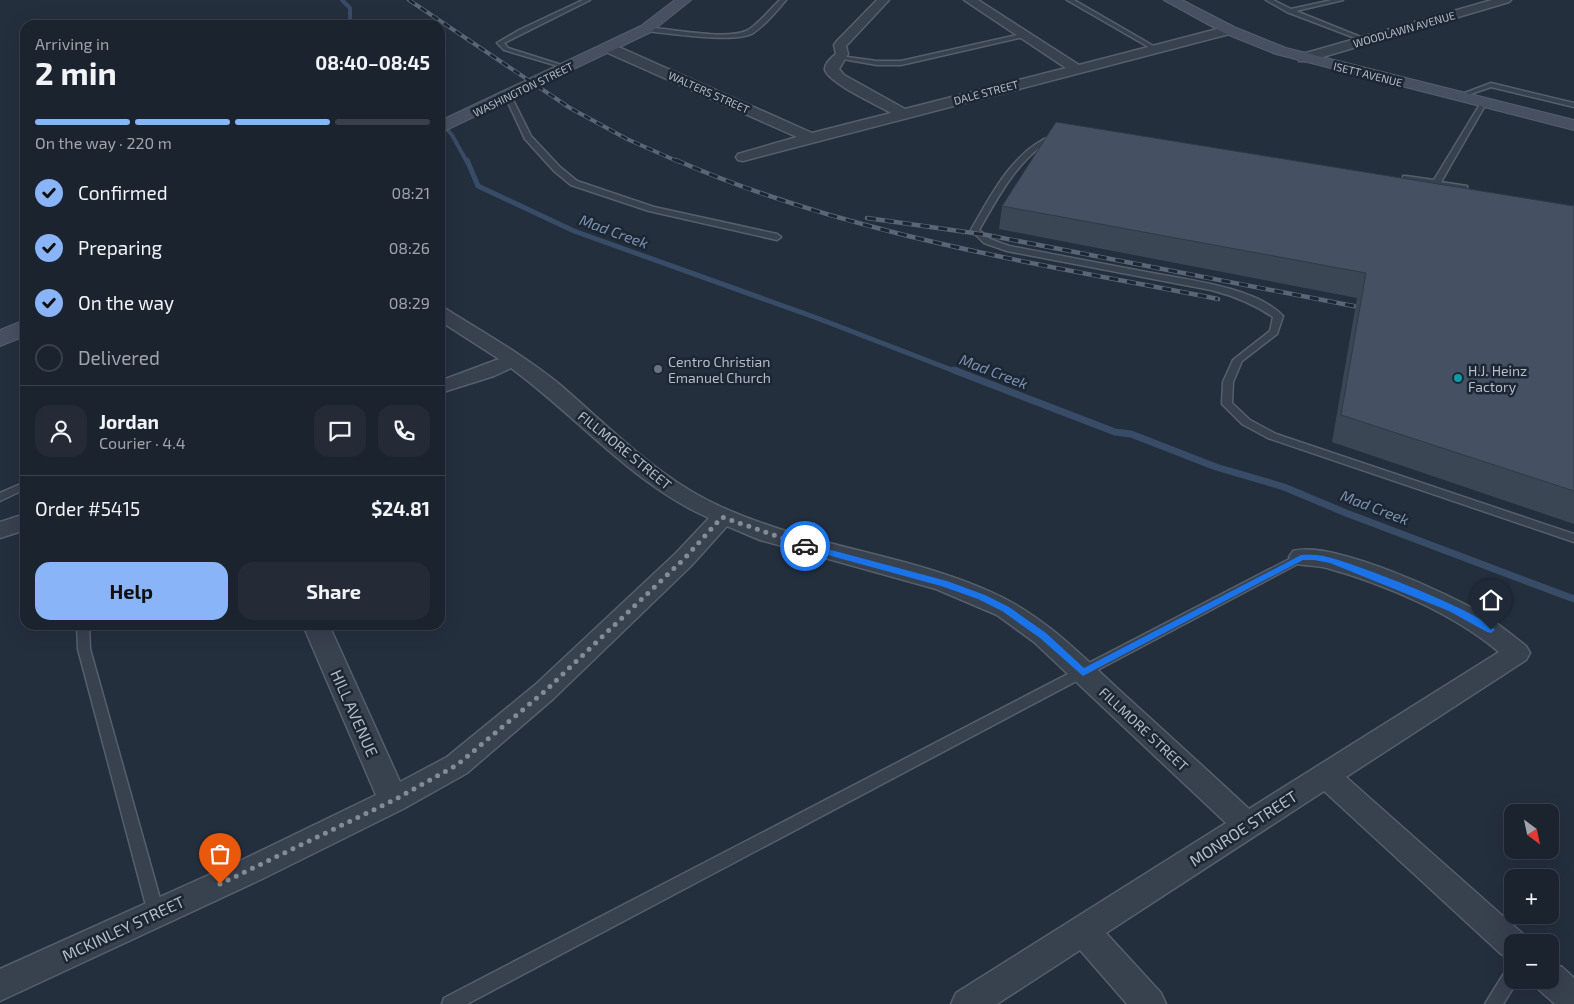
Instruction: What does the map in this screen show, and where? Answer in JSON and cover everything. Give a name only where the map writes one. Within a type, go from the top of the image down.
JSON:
[{"type":"main road","name":"WASHINGTON STREET","points":[[445,126],[646,29],[684,0]]},
{"type":"main road","name":"ISETT AVENUE","points":[[1172,0],[1229,30],[1304,58],[1574,125]]},
{"type":"main road","points":[[0,339],[20,329]]},
{"type":"street","points":[[883,0],[840,45],[843,50],[840,58],[832,66],[834,73],[903,114]]},
{"type":"street","points":[[970,0],[1076,69]]},
{"type":"street","name":"WOODLAWN AVENUE","points":[[1304,58],[1504,0]]},
{"type":"street","name":"DALE STREET","points":[[744,157],[1154,48],[1229,30]]},
{"type":"street","name":"WALTERS STREET","points":[[605,49],[617,51],[811,138]]},
{"type":"street","name":"FILLMORE STREET","points":[[445,315],[514,360],[550,387],[625,454],[663,483],[722,517],[768,535],[944,583],[982,597],[1006,609],[1043,636],[1248,825]]},
{"type":"street","points":[[445,385],[487,372],[514,360]]},
{"type":"street","name":"MCKINLEY STREET","points":[[0,986],[394,800],[457,765],[500,731],[684,559],[722,517]]},
{"type":"street","points":[[0,530],[20,524]]},
{"type":"street","name":"MONROE STREET","points":[[968,1004],[1518,653],[1491,630],[1452,609],[1332,561],[1314,557],[1301,558]]},
{"type":"street","name":"HILL AVENUE","points":[[318,630],[394,800]]},
{"type":"street","points":[[1325,775],[1504,937]]},
{"type":"street","points":[[1083,931],[1149,1004]]},
{"type":"street","points":[[1559,986],[1574,1000]]},
{"type":"lane","points":[[566,68],[506,49],[500,43],[513,35],[570,11],[587,0]]},
{"type":"lane","points":[[646,29],[722,36],[739,35],[750,32],[755,25],[783,0]]},
{"type":"lane","points":[[1070,0],[1154,48]]},
{"type":"lane","points":[[1269,0],[1289,11],[1365,40]]},
{"type":"lane","points":[[1289,11],[1340,0]]},
{"type":"lane","points":[[840,58],[877,63],[901,63],[1026,35]]},
{"type":"lane","points":[[1460,96],[1491,85],[1574,105]]},
{"type":"lane","points":[[508,96],[528,137],[556,169],[574,183],[652,209],[777,237]]},
{"type":"lane","points":[[1436,183],[1484,102]]},
{"type":"lane","points":[[1067,134],[1040,143],[1028,153],[986,211],[975,230],[978,234],[987,241],[1007,248],[1197,284],[1235,293],[1265,306],[1278,316],[1274,332],[1238,360],[1228,382],[1227,404],[1246,422],[1272,436],[1574,538]]},
{"type":"lane","points":[[1398,177],[1473,189]]},
{"type":"lane","points":[[0,497],[20,487]]},
{"type":"lane","points":[[450,1004],[1301,558]]},
{"type":"lane","points":[[83,630],[84,649],[156,913]]},
{"type":"lane","points":[[1494,1004],[1504,988]]},
{"type":"building","name":"H.J. Heinz Factory","points":[[1056,122],[1574,206],[1574,491],[1341,415],[1366,273],[1002,206]]},
{"type":"waterway","name":"Mad Creek","points":[[342,0],[350,8],[350,20]]},
{"type":"waterway","name":"Mad Creek","points":[[445,127],[452,135],[467,162]]},
{"type":"waterway","name":"Mad Creek","points":[[467,160],[478,186],[574,231],[817,318],[957,372]]},
{"type":"waterway","name":"Mad Creek","points":[[954,370],[1115,432],[1131,434],[1216,467],[1284,487],[1346,513],[1574,599]]},
{"type":"railway","points":[[409,0],[439,20]]},
{"type":"railway","points":[[445,24],[570,108],[627,139],[679,162]]},
{"type":"railway","points":[[676,160],[741,186],[807,208],[875,227],[1012,259],[1218,299]]},
{"type":"railway","points":[[867,218],[987,235],[1369,309]]},
{"type":"way so far","points":[[220,884],[394,800],[457,765],[500,731],[544,692],[684,559],[722,517],[768,535],[805,546]]},
{"type":"place","name":"Centro Christian Emanuel Church","points":[[658,369]]},
{"type":"place","name":"H.J. Heinz Factory","points":[[1458,378]]},
{"type":"route","points":[[805,546],[944,583],[982,597],[1006,609],[1043,636],[1083,672],[1301,558],[1314,557],[1332,561],[1369,574],[1452,609],[1491,630]]}]
